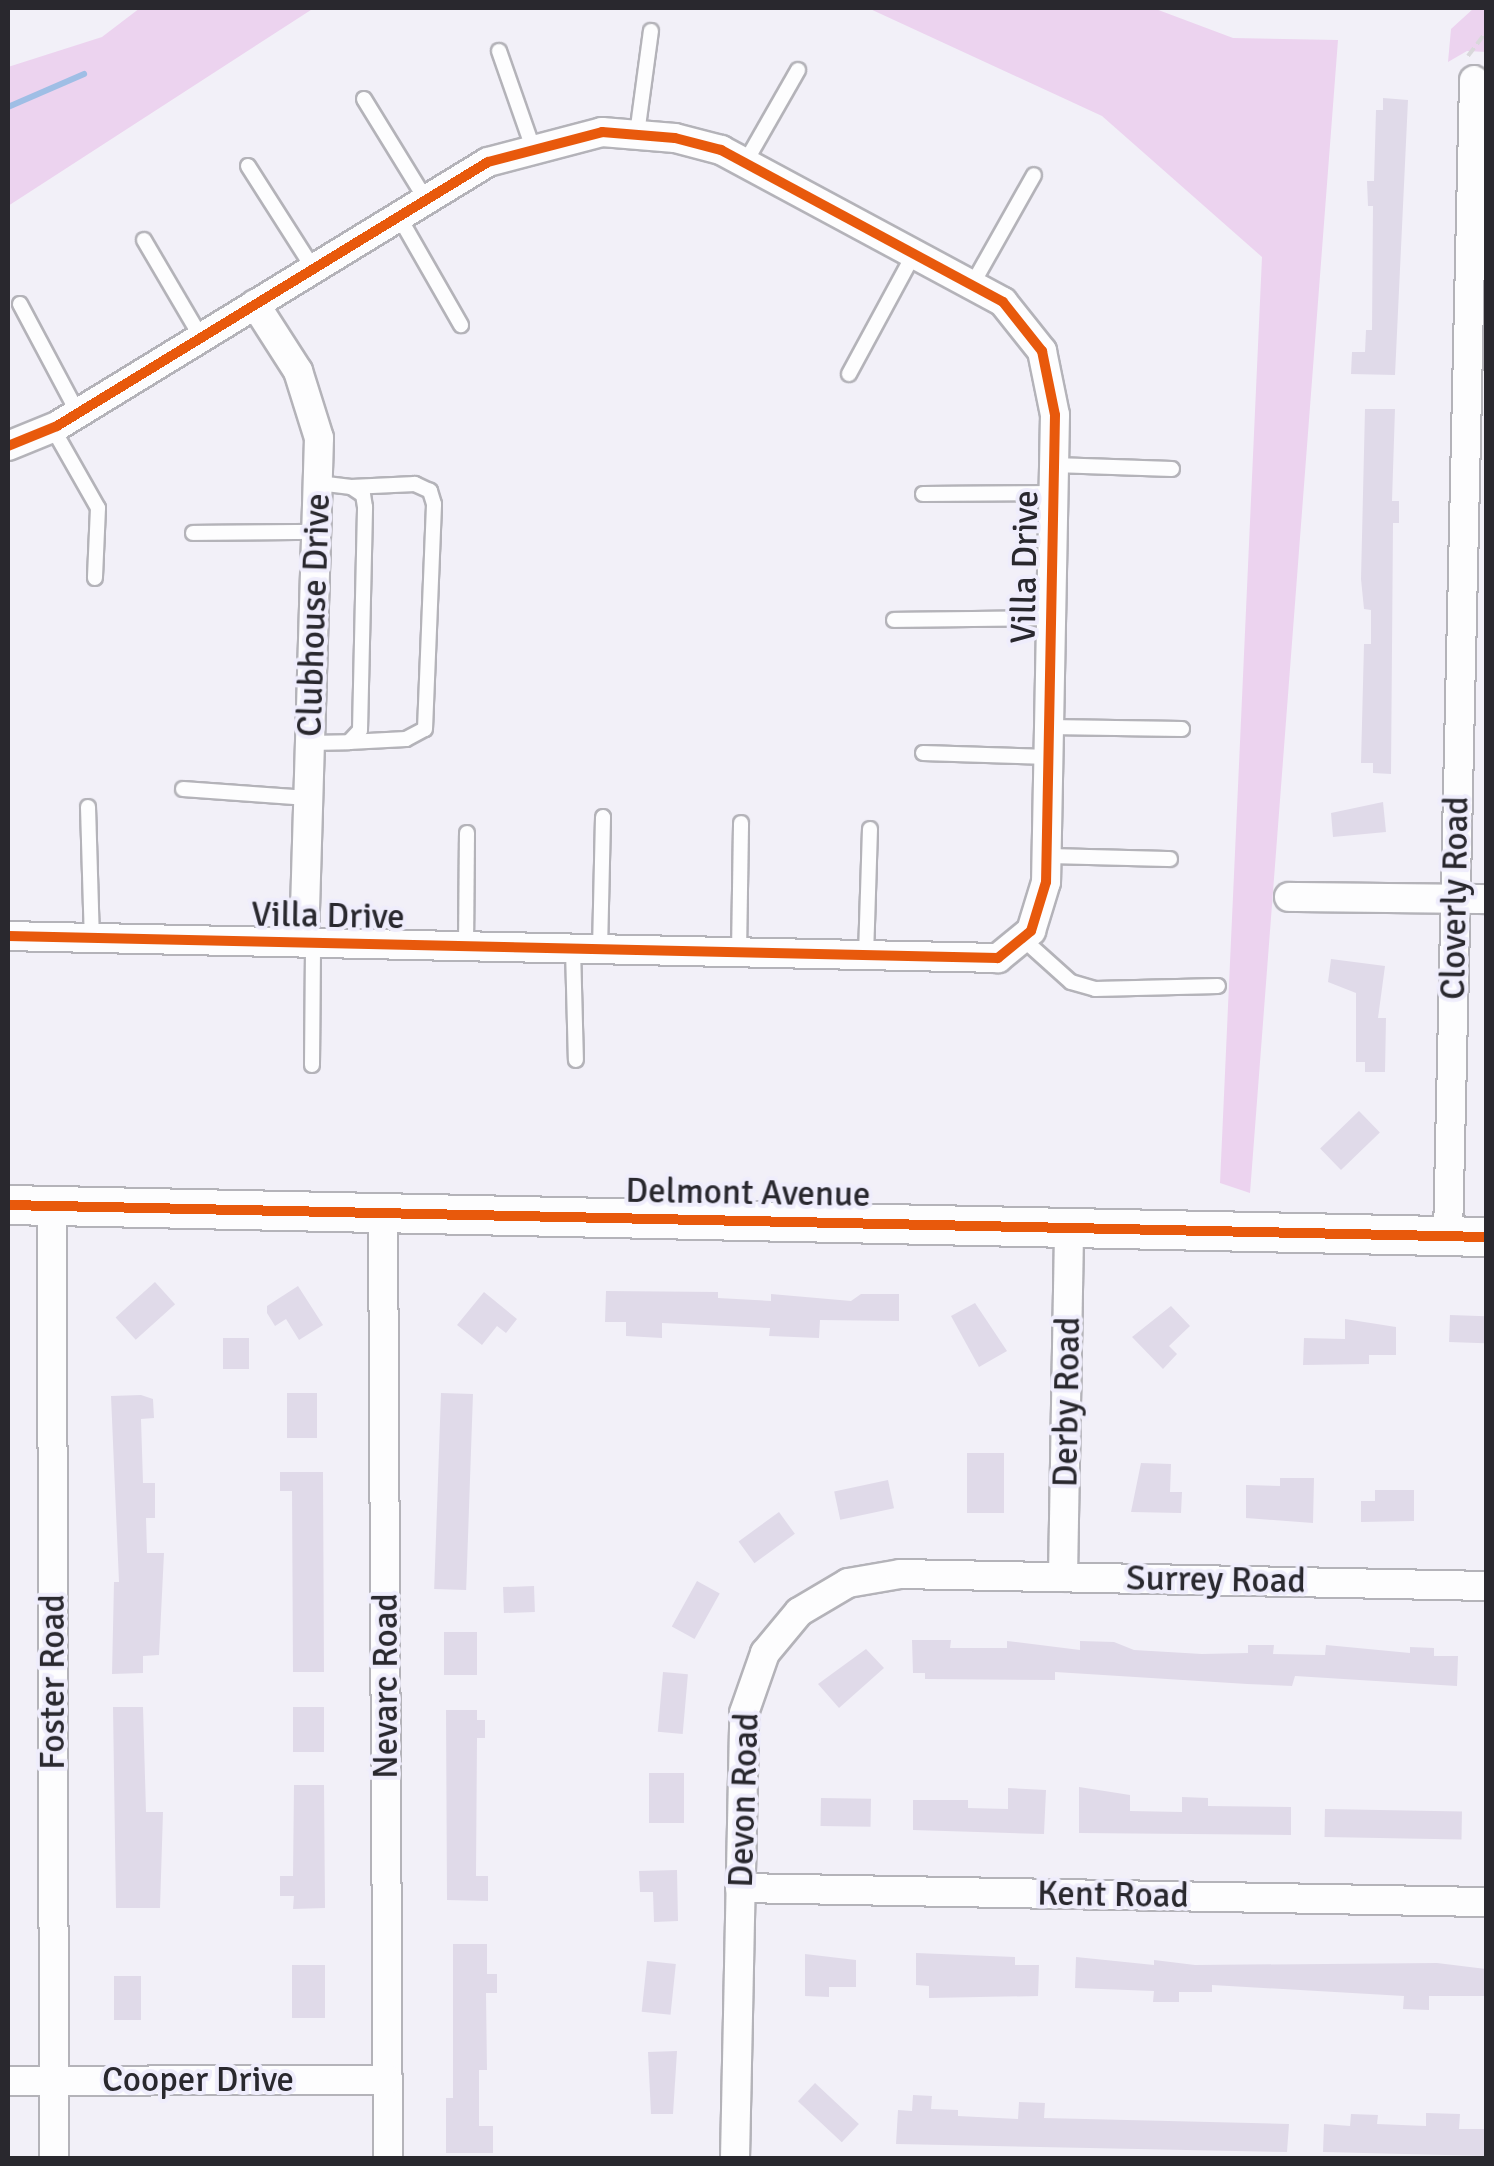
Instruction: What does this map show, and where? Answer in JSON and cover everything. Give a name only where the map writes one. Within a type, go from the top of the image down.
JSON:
[{"type":"street","name":"Cloverly Road","points":[[1448,1236],[1454,898],[1474,569],[1478,236],[1474,80]]},
{"type":"street","name":"Villa Drive","points":[[8,446],[52,428],[488,162],[532,146],[602,132],[638,134],[721,150],[972,286],[1021,318],[1042,351],[1052,388],[1054,479],[1047,856],[1042,910],[1023,939],[998,958],[8,936]]},
{"type":"street","name":"Clubhouse Drive","points":[[255,304],[310,397],[319,438],[308,798],[308,942]]},
{"type":"street","points":[[1289,898],[1486,898]]},
{"type":"street","name":"Delmont Avenue","points":[[8,1204],[1486,1237]]},
{"type":"street","name":"Foster Road","points":[[52,1206],[54,2158]]},
{"type":"street","name":"Nevarc Road","points":[[383,1213],[388,2158]]},
{"type":"street","name":"Derby Road","points":[[1063,1577],[1070,1228]]},
{"type":"street","name":"Surrey Road","points":[[945,1575],[1486,1586]]},
{"type":"street","name":"Devon Road","points":[[736,2158],[744,1713],[764,1653],[798,1612],[848,1583],[945,1575]]},
{"type":"street","name":"Kent Road","points":[[740,1888],[1486,1902]]},
{"type":"street","name":"Cooper Drive","points":[[8,2081],[388,2080]]},
{"type":"lane","points":[[638,134],[650,31]]},
{"type":"lane","points":[[499,51],[532,146]]},
{"type":"lane","points":[[746,162],[798,70]]},
{"type":"lane","points":[[364,98],[425,198]]},
{"type":"lane","points":[[248,166],[313,268]]},
{"type":"lane","points":[[972,286],[1034,175]]},
{"type":"lane","points":[[398,215],[461,325]]},
{"type":"lane","points":[[144,240],[201,336]]},
{"type":"lane","points":[[849,374],[914,254]]},
{"type":"lane","points":[[20,304],[78,412]]},
{"type":"lane","points":[[52,428],[98,508],[95,578]]},
{"type":"lane","points":[[923,494],[1172,469]]},
{"type":"lane","points":[[310,743],[406,740],[425,730],[434,504],[430,491],[415,484],[318,483]]},
{"type":"lane","points":[[348,742],[360,730],[365,506],[363,495],[351,486]]},
{"type":"lane","points":[[193,533],[316,532]]},
{"type":"lane","points":[[894,620],[1051,618]]},
{"type":"lane","points":[[1049,727],[1182,728]]},
{"type":"lane","points":[[923,753],[1049,757]]},
{"type":"lane","points":[[182,789],[308,798]]},
{"type":"lane","points":[[88,807],[92,938]]},
{"type":"lane","points":[[576,1060],[603,817]]},
{"type":"lane","points":[[739,954],[742,822]]},
{"type":"lane","points":[[866,956],[870,829]]},
{"type":"lane","points":[[466,946],[467,833]]},
{"type":"lane","points":[[1047,856],[1170,859]]},
{"type":"lane","points":[[1023,939],[1071,982],[1096,989],[1218,986]]},
{"type":"lane","points":[[308,942],[312,1065]]},
{"type":"shaded area","points":[[140,8],[314,8],[8,206],[8,67],[102,37]]},
{"type":"shaded area","points":[[868,8],[1153,8],[1233,38],[1338,40],[1250,1193],[1220,1183],[1262,257],[1102,116]]},
{"type":"shaded area","points":[[1474,8],[1486,8],[1486,52],[1467,51],[1448,62],[1451,29]]},
{"type":"building","points":[[1383,98],[1408,100],[1395,375],[1351,374],[1352,352],[1365,352],[1366,330],[1372,330],[1373,206],[1368,206],[1367,181],[1374,181],[1376,110],[1383,110]]},
{"type":"building","points":[[1365,409],[1395,409],[1392,501],[1399,501],[1399,523],[1393,523],[1391,774],[1373,773],[1373,763],[1361,763],[1364,644],[1371,644],[1371,610],[1364,609],[1361,579]]},
{"type":"building","points":[[1383,802],[1386,832],[1333,837],[1331,813]]},
{"type":"building","points":[[1331,959],[1385,966],[1378,1018],[1386,1018],[1385,1072],[1365,1072],[1365,1062],[1356,1062],[1356,993],[1328,982]]},
{"type":"building","points":[[1359,1111],[1380,1133],[1341,1170],[1320,1149]]},
{"type":"building","points":[[155,1282],[175,1304],[136,1340],[116,1317]]},
{"type":"building","points":[[298,1286],[323,1325],[299,1340],[286,1319],[275,1326],[267,1313],[267,1306]]},
{"type":"building","points":[[606,1291],[718,1292],[718,1298],[771,1301],[771,1294],[851,1301],[861,1294],[899,1294],[899,1321],[820,1320],[819,1338],[769,1336],[770,1328],[662,1323],[662,1338],[626,1336],[626,1322],[605,1322]]},
{"type":"building","points":[[484,1292],[517,1319],[506,1333],[497,1326],[482,1345],[457,1325]]},
{"type":"building","points":[[975,1303],[1007,1351],[979,1367],[951,1316]]},
{"type":"building","points":[[1171,1306],[1190,1326],[1169,1346],[1177,1354],[1163,1369],[1132,1337]]},
{"type":"building","points":[[1450,1315],[1486,1316],[1485,1343],[1449,1342]]},
{"type":"building","points":[[1345,1319],[1396,1327],[1396,1355],[1369,1355],[1369,1364],[1303,1365],[1304,1338],[1345,1339]]},
{"type":"building","points":[[223,1338],[249,1338],[249,1369],[223,1369]]},
{"type":"building","points":[[287,1393],[317,1393],[317,1438],[287,1438]]},
{"type":"building","points":[[441,1393],[473,1394],[466,1590],[434,1589]]},
{"type":"building","points":[[141,1395],[153,1399],[154,1418],[141,1419],[143,1483],[155,1483],[155,1518],[146,1518],[147,1553],[164,1553],[159,1655],[143,1656],[143,1673],[112,1674],[114,1582],[119,1582],[111,1396]]},
{"type":"building","points":[[967,1453],[1004,1453],[1004,1513],[967,1513]]},
{"type":"building","points":[[1141,1463],[1171,1464],[1170,1492],[1182,1492],[1181,1513],[1131,1512]]},
{"type":"building","points":[[280,1472],[323,1472],[324,1672],[293,1672],[292,1491],[280,1491]]},
{"type":"building","points":[[1280,1478],[1314,1478],[1313,1523],[1246,1518],[1246,1485],[1280,1486]]},
{"type":"building","points":[[888,1480],[894,1508],[840,1520],[834,1491]]},
{"type":"building","points":[[1375,1490],[1414,1490],[1414,1521],[1361,1522],[1361,1501],[1375,1501]]},
{"type":"building","points":[[779,1512],[795,1534],[754,1563],[739,1541]]},
{"type":"building","points":[[697,1581],[720,1594],[695,1639],[672,1626]]},
{"type":"building","points":[[534,1586],[535,1612],[504,1613],[503,1587]]},
{"type":"building","points":[[444,1632],[477,1632],[477,1675],[444,1675]]},
{"type":"building","points":[[912,1640],[951,1640],[950,1648],[1007,1648],[1007,1641],[1080,1650],[1080,1641],[1114,1642],[1134,1650],[1202,1654],[1248,1653],[1248,1645],[1274,1645],[1273,1654],[1325,1655],[1326,1645],[1410,1653],[1410,1647],[1434,1648],[1434,1656],[1458,1656],[1457,1686],[1295,1676],[1292,1686],[1055,1672],[1055,1680],[925,1679],[925,1673],[913,1673]]},
{"type":"building","points":[[866,1649],[884,1668],[839,1708],[818,1684]]},
{"type":"building","points":[[663,1672],[688,1674],[683,1734],[658,1732]]},
{"type":"building","points":[[113,1707],[143,1707],[146,1812],[163,1812],[160,1908],[116,1908]]},
{"type":"building","points":[[293,1707],[324,1707],[324,1752],[293,1752]]},
{"type":"building","points":[[446,1710],[477,1710],[477,1720],[485,1720],[485,1738],[477,1738],[476,1876],[488,1876],[488,1901],[447,1900]]},
{"type":"building","points":[[649,1773],[684,1773],[684,1823],[649,1823]]},
{"type":"building","points":[[294,1785],[324,1785],[325,1908],[293,1909],[294,1896],[280,1896],[280,1876],[293,1876]]},
{"type":"building","points":[[1079,1787],[1130,1795],[1130,1811],[1182,1812],[1182,1797],[1208,1798],[1208,1806],[1291,1807],[1291,1835],[1079,1833]]},
{"type":"building","points":[[1008,1788],[1046,1790],[1044,1834],[913,1830],[913,1800],[968,1800],[968,1808],[1008,1809]]},
{"type":"building","points":[[821,1798],[871,1799],[871,1827],[821,1826]]},
{"type":"building","points":[[1325,1809],[1462,1811],[1461,1839],[1325,1837]]},
{"type":"building","points":[[677,1870],[678,1921],[654,1922],[653,1892],[640,1892],[639,1871]]},
{"type":"building","points":[[453,1944],[487,1944],[487,1974],[497,1974],[497,1993],[486,1993],[487,2070],[479,2070],[479,2126],[493,2126],[493,2153],[446,2153],[446,2098],[453,2098]]},
{"type":"building","points":[[916,1953],[1015,1957],[1015,1965],[1039,1965],[1038,1996],[929,1998],[929,1986],[916,1985]]},
{"type":"building","points":[[805,1954],[856,1960],[856,1987],[829,1987],[829,1997],[805,1996]]},
{"type":"building","points":[[1076,1957],[1154,1965],[1154,1960],[1195,1965],[1437,1963],[1486,1969],[1486,1996],[1429,1996],[1429,2010],[1403,2009],[1404,1996],[1212,1985],[1212,1992],[1179,1992],[1179,2002],[1153,2002],[1154,1991],[1075,1988]]},
{"type":"building","points":[[647,1961],[676,1964],[671,2015],[642,2012]]},
{"type":"building","points":[[292,1965],[325,1965],[325,2018],[292,2018]]},
{"type":"building","points":[[114,1976],[141,1976],[141,2020],[114,2020]]},
{"type":"building","points":[[677,2051],[673,2114],[651,2114],[648,2052]]},
{"type":"building","points":[[815,2083],[859,2124],[842,2142],[798,2101]]},
{"type":"building","points":[[913,2095],[932,2096],[931,2109],[958,2110],[958,2116],[1018,2119],[1019,2102],[1045,2103],[1044,2118],[1289,2124],[1287,2152],[896,2144],[898,2110],[912,2111]]},
{"type":"building","points":[[1426,2113],[1460,2114],[1459,2129],[1486,2129],[1486,2156],[1323,2152],[1324,2124],[1350,2126],[1351,2114],[1378,2115],[1377,2124],[1426,2126]]},
{"type":"waterway","points":[[8,107],[84,74]]},
{"type":"cycle path","points":[[8,446],[57,426],[488,162],[602,132],[675,138],[721,150],[1003,302],[1042,351],[1055,415],[1046,882],[1031,931],[998,958],[8,936]]},
{"type":"cycle path","points":[[8,1205],[1486,1237]]}]
